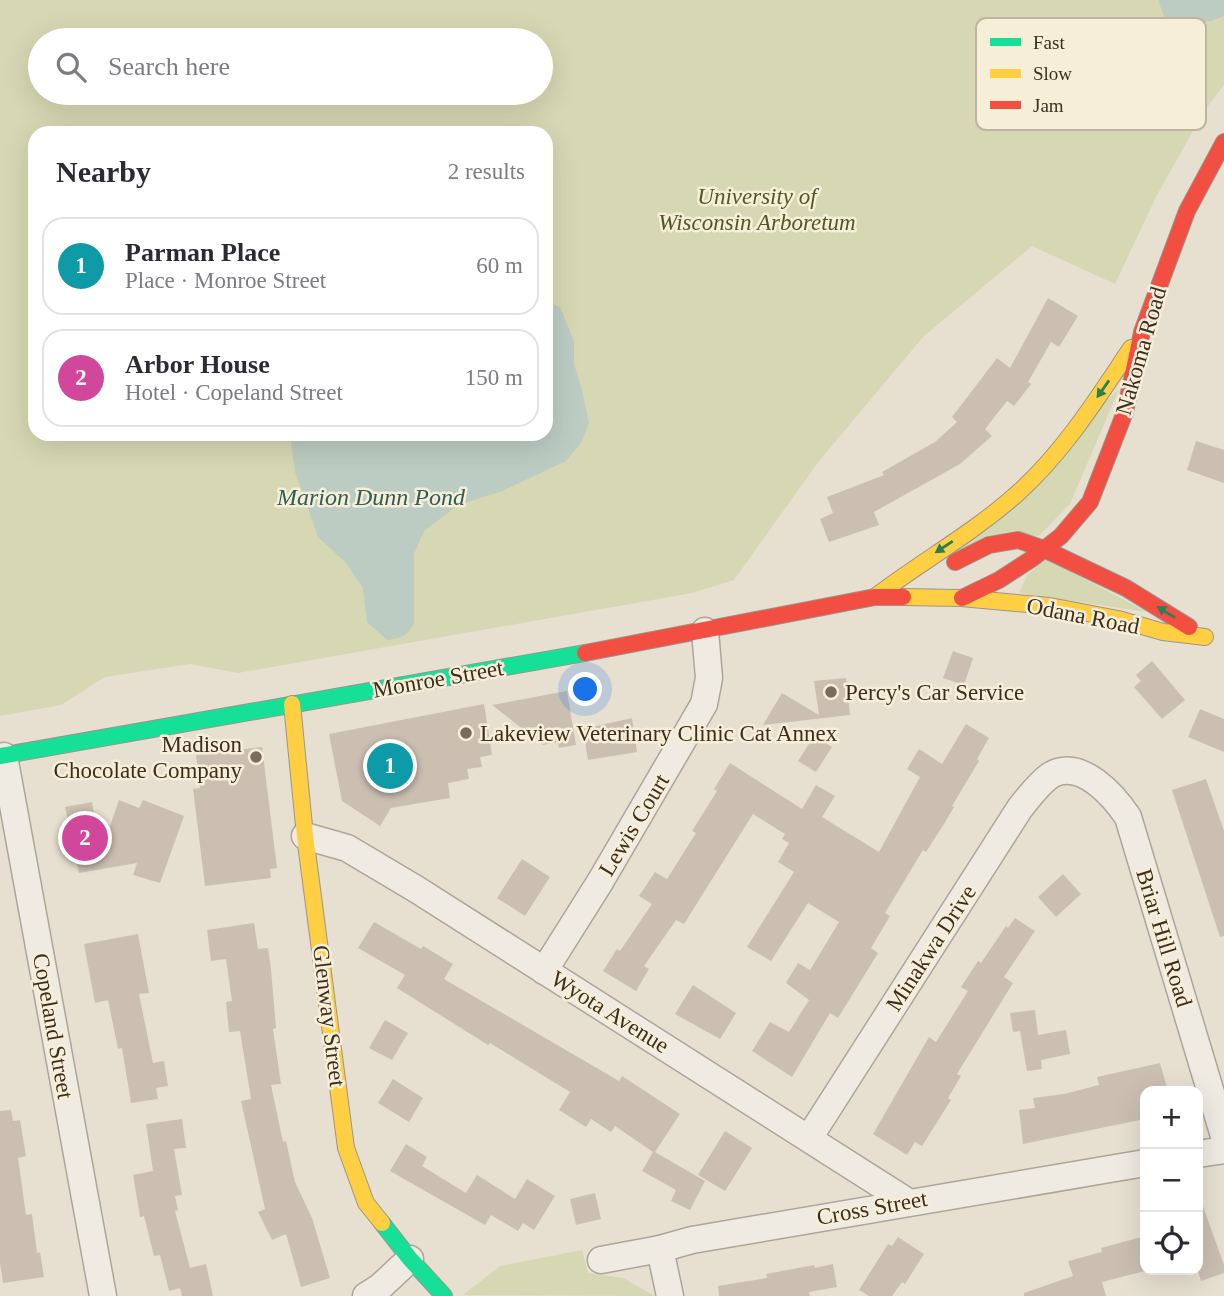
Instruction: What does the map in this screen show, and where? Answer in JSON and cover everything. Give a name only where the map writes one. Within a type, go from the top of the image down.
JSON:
[{"type":"main road","name":"Nakoma Road","points":[[1044,549],[1061,536],[1090,502],[1125,412],[1142,332],[1187,211],[1223,147]]},
{"type":"main road","name":"Monroe Street","points":[[875,597],[985,520],[1044,468],[1103,390],[1142,332]]},
{"type":"main road","points":[[1088,529],[1090,502]]},
{"type":"main road","name":"Monroe Street","points":[[900,577],[958,562],[1002,541],[1018,540],[1044,549]]},
{"type":"main road","name":"Monroe Street","points":[[2,756],[705,631],[875,597],[961,598],[1013,572],[1044,549]]},
{"type":"main road","name":"Odana Road","points":[[1044,549],[1126,588],[1224,647]]},
{"type":"main road","points":[[1090,555],[1126,588]]},
{"type":"main road","name":"Odana Road","points":[[961,598],[1050,606],[1118,619],[1163,632],[1205,637]]},
{"type":"main road","name":"Glenway Street","points":[[292,704],[346,1148],[366,1203],[410,1259],[444,1296]]},
{"type":"street","name":"Lewis Court","points":[[544,971],[704,704],[709,678],[705,631]]},
{"type":"street","name":"Copeland Street","points":[[2,756],[103,1296]]},
{"type":"street","name":"Briar Hill Road","points":[[1065,772],[1088,777],[1101,785],[1119,803],[1128,817],[1224,1136]]},
{"type":"street","name":"Minakwa Drive","points":[[809,1139],[1020,808],[1048,778],[1053,774],[1065,772]]},
{"type":"street","name":"Wyota Avenue","points":[[306,836],[347,848],[416,889],[908,1202]]},
{"type":"street","points":[[1203,1153],[1224,1150]]},
{"type":"street","name":"Cross Street","points":[[601,1260],[692,1240],[1140,1164]]},
{"type":"street","points":[[660,1249],[670,1296]]},
{"type":"street","points":[[366,1296],[380,1287],[410,1259]]},
{"type":"green space","name":"University of Wisconsin Arboretum","points":[[0,0],[1224,0],[1224,85],[1206,108],[1206,18],[976,18],[976,130],[1193,130],[1156,197],[1115,284],[1032,246],[924,336],[819,461],[734,580],[692,593],[238,673],[190,664],[105,677],[61,705],[0,716]]},
{"type":"green space","points":[[1119,389],[1070,504],[1040,535],[938,559]]},
{"type":"green space","points":[[1047,559],[1147,612],[1019,593],[1028,574]]},
{"type":"green space","points":[[582,1250],[588,1273],[623,1278],[655,1296],[463,1295],[500,1266]]},
{"type":"water","points":[[1158,0],[1224,0],[1224,16],[1211,21],[1206,21],[1206,18],[1165,18]]},
{"type":"water","name":"Marion Dunn Pond","points":[[553,304],[560,307],[574,341],[574,364],[589,423],[581,443],[566,461],[500,492],[458,505],[424,531],[414,554],[414,623],[403,636],[387,640],[367,622],[363,588],[346,563],[318,537],[295,472],[291,441],[553,441]]},
{"type":"building","points":[[1048,298],[1078,316],[1059,347],[1051,342],[1028,382],[1031,384],[1014,406],[1007,401],[985,429],[992,436],[960,464],[874,512],[879,525],[829,542],[820,519],[833,513],[827,497],[884,475],[882,472],[935,442],[957,422],[952,417],[997,358],[1010,368]]},
{"type":"building","points":[[1196,441],[1224,450],[1224,483],[1187,470]]},
{"type":"building","points":[[953,651],[973,658],[964,685],[943,678]]},
{"type":"building","points":[[1152,661],[1185,700],[1162,719],[1134,687],[1141,681],[1136,675]]},
{"type":"building","points":[[846,678],[850,715],[763,725],[782,693],[819,715],[814,681]]},
{"type":"building","points":[[567,691],[576,745],[559,748],[558,742],[543,745],[492,705]]},
{"type":"building","points":[[484,704],[492,755],[480,757],[482,767],[467,769],[469,779],[448,783],[450,798],[391,808],[380,826],[342,801],[329,734]]},
{"type":"building","points":[[1200,709],[1224,719],[1224,752],[1188,737]]},
{"type":"building","points":[[632,718],[637,752],[588,760],[583,729]]},
{"type":"building","points":[[966,724],[989,738],[977,759],[979,761],[944,824],[926,852],[923,850],[885,913],[890,916],[871,948],[878,953],[838,1018],[830,1013],[792,1077],[752,1051],[770,1022],[789,1032],[809,1000],[786,983],[798,963],[810,970],[839,922],[808,903],[771,961],[747,947],[794,872],[778,862],[789,843],[782,839],[785,834],[753,814],[684,924],[676,920],[644,966],[649,969],[636,991],[603,971],[652,904],[639,896],[655,872],[667,879],[696,833],[692,831],[717,791],[714,789],[730,763],[802,809],[816,785],[835,796],[822,817],[879,852],[920,777],[907,769],[919,749],[942,764]]},
{"type":"building","points":[[814,736],[832,747],[816,772],[798,761]]},
{"type":"building","points":[[262,747],[277,868],[270,869],[271,878],[205,886],[193,789],[200,788],[196,755]]},
{"type":"building","points":[[1206,779],[1224,831],[1224,936],[1220,937],[1172,790]]},
{"type":"building","points":[[119,800],[139,808],[143,800],[184,816],[160,883],[133,875],[137,863],[79,873],[65,807],[92,802],[101,852]]},
{"type":"building","points":[[522,859],[550,877],[525,916],[497,898]]},
{"type":"building","points":[[1063,874],[1081,894],[1056,917],[1038,897]]},
{"type":"building","points":[[1015,918],[1035,931],[1004,977],[1013,983],[957,1074],[961,1076],[948,1098],[951,1100],[922,1146],[915,1142],[907,1155],[873,1134],[929,1037],[936,1042],[968,991],[961,987],[978,961],[981,963],[1006,926],[1008,928]]},
{"type":"building","points":[[374,922],[453,964],[444,979],[619,1081],[622,1076],[680,1114],[655,1152],[705,1181],[690,1210],[671,1201],[676,1190],[642,1171],[653,1152],[615,1126],[611,1132],[591,1119],[586,1127],[559,1110],[570,1092],[397,988],[405,975],[358,948]]},
{"type":"building","points":[[254,923],[258,949],[268,948],[271,969],[276,1028],[273,1029],[281,1084],[271,1085],[283,1142],[286,1141],[295,1182],[312,1218],[330,1278],[301,1287],[286,1234],[272,1240],[258,1212],[265,1209],[241,1101],[251,1099],[240,1031],[229,1032],[226,1002],[232,1001],[226,959],[211,961],[207,930]]},
{"type":"building","points":[[138,934],[149,993],[139,994],[153,1063],[164,1061],[168,1086],[156,1088],[158,1099],[131,1103],[122,1048],[118,1049],[108,1000],[95,1003],[84,944]]},
{"type":"building","points":[[693,985],[736,1013],[720,1039],[675,1014]]},
{"type":"building","points":[[1035,1010],[1038,1035],[1066,1030],[1070,1054],[1041,1060],[1042,1069],[1027,1071],[1020,1031],[1013,1032],[1010,1013]]},
{"type":"building","points":[[385,1020],[408,1033],[392,1060],[369,1048]]},
{"type":"building","points":[[1160,1063],[1167,1086],[1140,1086],[1140,1120],[1023,1144],[1019,1110],[1035,1108],[1033,1098],[1099,1085],[1097,1077]]},
{"type":"building","points":[[393,1079],[423,1098],[409,1122],[378,1103]]},
{"type":"building","points":[[11,1110],[13,1121],[20,1120],[26,1156],[18,1158],[26,1215],[32,1214],[37,1253],[40,1252],[44,1277],[3,1283],[0,1263],[0,1111]]},
{"type":"building","points":[[182,1119],[186,1148],[174,1149],[182,1195],[175,1196],[178,1210],[175,1211],[190,1268],[206,1264],[213,1296],[182,1296],[180,1288],[169,1291],[160,1255],[154,1256],[144,1216],[140,1217],[133,1175],[153,1171],[146,1124]]},
{"type":"building","points":[[725,1131],[752,1148],[725,1191],[698,1175]]},
{"type":"building","points":[[406,1144],[427,1157],[422,1166],[466,1193],[477,1175],[515,1199],[527,1179],[555,1196],[534,1230],[523,1223],[518,1231],[491,1215],[485,1225],[390,1171]]},
{"type":"building","points":[[595,1193],[601,1219],[576,1225],[570,1199]]},
{"type":"building","points":[[1203,1206],[1224,1265],[1224,1273],[1201,1281]]},
{"type":"building","points":[[898,1237],[924,1254],[905,1284],[902,1282],[892,1296],[869,1296],[859,1290],[888,1244],[892,1246]]},
{"type":"building","points":[[1140,1237],[1140,1272],[1102,1282],[1106,1296],[1024,1296],[1024,1293],[1073,1276],[1068,1261],[1102,1252],[1101,1248]]},
{"type":"building","points":[[833,1264],[837,1287],[809,1292],[810,1296],[719,1296],[718,1286],[767,1278],[766,1274]]},
{"type":"traffic: fast","points":[[0,756],[585,653]]},
{"type":"traffic: fast","points":[[382,1223],[444,1296]]},
{"type":"traffic: slow","points":[[875,597],[985,520],[1019,492],[1051,459],[1079,424],[1131,348]]},
{"type":"traffic: slow","points":[[903,597],[961,598],[1050,606],[1118,619],[1163,632],[1205,637]]},
{"type":"traffic: slow","points":[[292,704],[305,836],[346,1148],[366,1203],[382,1223]]},
{"type":"traffic: jam","points":[[962,598],[999,580],[1033,558],[1061,536],[1090,502],[1125,412],[1142,332],[1187,211],[1224,142]]},
{"type":"traffic: jam","points":[[955,562],[989,545],[1018,540],[1044,549],[1126,588],[1189,627]]},
{"type":"traffic: jam","points":[[585,653],[875,597],[903,597]]},
{"type":"place","name":"Percy's Car Service","points":[[831,692]]},
{"type":"place","name":"Lakeview Veterinary Clinic Cat Annex","points":[[466,733]]},
{"type":"place","name":"Madison Chocolate Company","points":[[256,757]]},
{"type":"place","name":"Parman Place","points":[[390,766]]},
{"type":"place","name":"Arbor House","points":[[85,838]]}]
